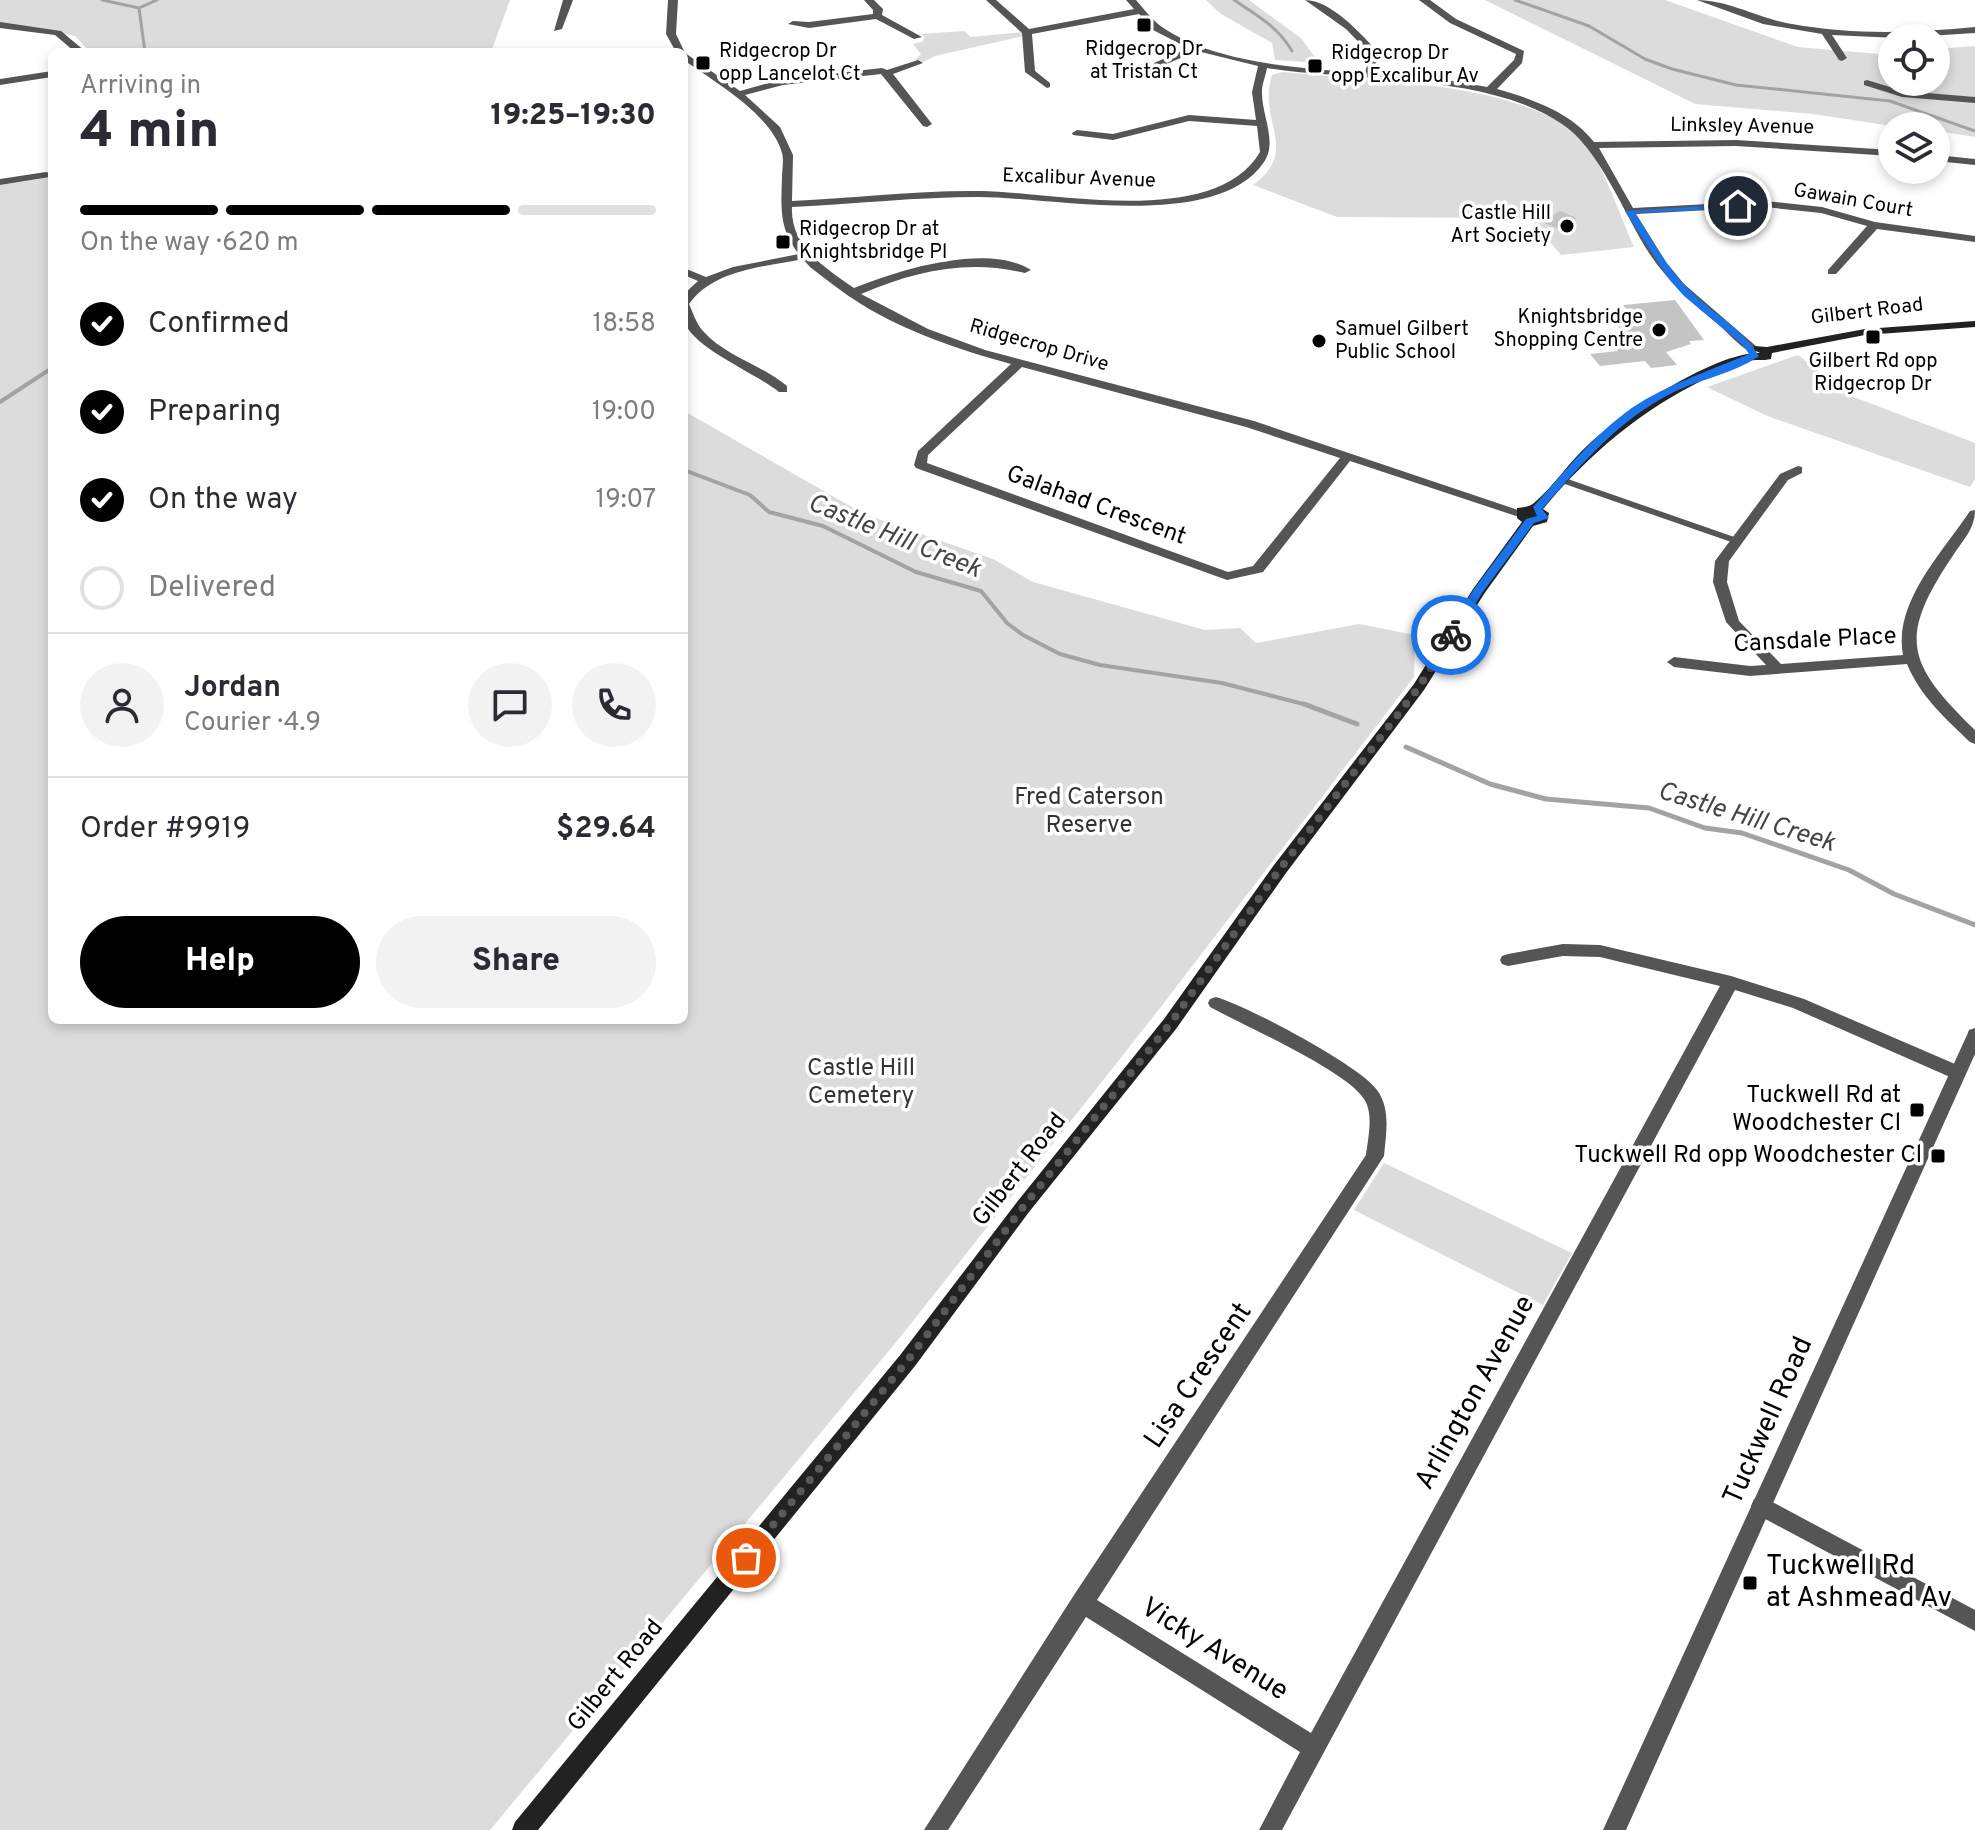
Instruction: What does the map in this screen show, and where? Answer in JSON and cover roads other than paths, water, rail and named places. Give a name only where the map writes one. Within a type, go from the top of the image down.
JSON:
[{"type":"main road","name":"Gilbert Road","points":[[523,1830],[908,1360],[1023,1207],[1170,1024],[1280,869],[1419,687],[1529,514],[1596,443],[1630,414],[1678,386],[1758,352],[1865,332],[1975,324]]},
{"type":"street","points":[[557,29],[568,0]]},
{"type":"street","name":"Ridgecrop Drive","points":[[673,0],[671,34],[679,48]]},
{"type":"street","points":[[869,0],[878,9],[877,16]]},
{"type":"street","points":[[991,0],[1027,32],[1030,72],[1047,85]]},
{"type":"street","points":[[1131,0],[1154,27],[1196,48],[1263,65],[1453,83],[1490,90],[1559,117],[1591,145],[1672,277],[1687,294],[1758,352]]},
{"type":"street","points":[[1310,0],[1349,27],[1375,54],[1369,75]]},
{"type":"street","points":[[1424,0],[1453,21],[1521,53],[1519,61],[1490,90]]},
{"type":"street","points":[[1702,0],[1766,22],[1825,31],[1914,36],[1975,30]]},
{"type":"street","points":[[1027,32],[1138,11]]},
{"type":"street","points":[[793,24],[809,25],[877,16],[917,37]]},
{"type":"street","points":[[3,28],[58,33],[76,48]]},
{"type":"street","points":[[1825,31],[1842,58]]},
{"type":"street","points":[[1160,74],[1157,65],[1196,48]]},
{"type":"street","name":"Ridgecrop Drive","points":[[688,58],[764,115],[783,141],[789,166],[786,204],[789,228],[804,256],[852,293],[934,335],[1019,363],[1236,420],[1529,514]]},
{"type":"street","points":[[738,94],[783,82],[875,70],[887,73],[918,63]]},
{"type":"street","points":[[688,67],[696,64]]},
{"type":"street","name":"Excalibur Avenue","points":[[786,204],[983,194],[1154,201],[1190,198],[1235,183],[1260,163],[1265,152],[1257,92],[1263,65]]},
{"type":"street","points":[[887,73],[927,124]]},
{"type":"street","points":[[0,82],[48,75]]},
{"type":"street","points":[[1867,83],[1902,94],[1975,100]]},
{"type":"street","points":[[1077,133],[1113,137],[1189,118],[1260,123]]},
{"type":"street","name":"Linksley Avenue","points":[[1591,145],[1736,143],[1878,152]]},
{"type":"street","points":[[1950,159],[1975,162]]},
{"type":"street","points":[[0,182],[46,175]]},
{"type":"street","name":"Gawain Court","points":[[1629,211],[1765,204],[1822,210],[1874,225],[1975,239]]},
{"type":"street","points":[[1832,272],[1874,225]]},
{"type":"street","points":[[688,294],[704,280],[804,256]]},
{"type":"street","points":[[852,293],[896,274],[939,264],[1008,264],[1025,270]]},
{"type":"street","points":[[688,273],[704,280]]},
{"type":"street","points":[[688,311],[701,339],[768,374],[783,389]]},
{"type":"street","name":"Galahad Crescent","points":[[1019,363],[922,454],[920,465],[1227,576],[1258,569],[1348,456]]},
{"type":"street","points":[[1778,670],[1733,622],[1720,582],[1722,561],[1784,477],[1798,470]]},
{"type":"street","points":[[1562,480],[1737,541]]},
{"type":"street","points":[[1975,514],[1915,605],[1906,643],[1924,688],[1975,739]]},
{"type":"street","name":"Cansdale Place","points":[[1674,662],[1750,671],[1910,659]]},
{"type":"street","points":[[1508,960],[1563,950],[1600,951],[1731,982],[1798,1003],[1956,1072]]},
{"type":"street","name":"Arlington Avenue","points":[[1270,1830],[1731,982]]},
{"type":"street","name":"Lisa Crescent","points":[[935,1830],[1375,1156],[1379,1125],[1371,1095],[1344,1072],[1216,1003]]},
{"type":"street","name":"Tuckwell Road","points":[[1614,1830],[1975,1035]]},
{"type":"street","points":[[1761,1506],[1975,1621]]},
{"type":"street","name":"Vicky Avenue","points":[[1082,1602],[1314,1748]]},
{"type":"waterway","points":[[102,0],[139,8]]},
{"type":"waterway","points":[[139,8],[157,0]]},
{"type":"waterway","points":[[1234,0],[1274,28],[1292,51]]},
{"type":"waterway","points":[[1515,0],[1589,26],[1645,59],[1672,69],[1736,85],[1890,101],[1975,131]]},
{"type":"waterway","points":[[139,8],[144,48]]},
{"type":"waterway","points":[[0,402],[48,371]]},
{"type":"waterway","name":"Castle Hill Creek","points":[[688,472],[750,495],[769,512],[823,526],[916,572],[981,591],[1007,623],[1060,654],[1100,665],[1222,683],[1306,705]]},
{"type":"waterway","name":"Castle Hill Creek","points":[[1306,705],[1311,706]]},
{"type":"waterway","name":"Castle Hill Creek","points":[[1306,705],[1357,724]]},
{"type":"waterway","name":"Castle Hill Creek","points":[[1406,747],[1490,784],[1546,799],[1649,808],[1705,828],[1742,833],[1849,870],[1894,894],[1975,925]]},
{"type":"place","name":"Ridgecrop Dr at Tristan Ct","points":[[1144,25]]},
{"type":"place","name":"Ridgecrop Dr opp Lancelot Ct","points":[[703,63]]},
{"type":"place","name":"Ridgecrop Dr opp Excalibur Av","points":[[1315,66]]},
{"type":"place","name":"Castle Hill Art Society","points":[[1567,226]]},
{"type":"place","name":"Ridgecrop Dr at Knightsbridge Pl","points":[[783,242]]},
{"type":"place","name":"Knightsbridge Shopping Centre","points":[[1659,330]]},
{"type":"place","name":"Gilbert Rd opp Ridgecrop Dr","points":[[1873,337]]},
{"type":"place","name":"Samuel Gilbert Public School","points":[[1319,341]]},
{"type":"place","name":"Tuckwell Rd at Woodchester Cl","points":[[1917,1110]]},
{"type":"place","name":"Tuckwell Rd opp Woodchester Cl","points":[[1938,1156]]},
{"type":"place","name":"Tuckwell Rd at Ashmead Av","points":[[1750,1583]]},
{"type":"park label","name":"Fred Caterson Reserve","points":[[1089,812]]},
{"type":"park label","name":"Castle Hill Cemetery","points":[[861,1083]]}]
